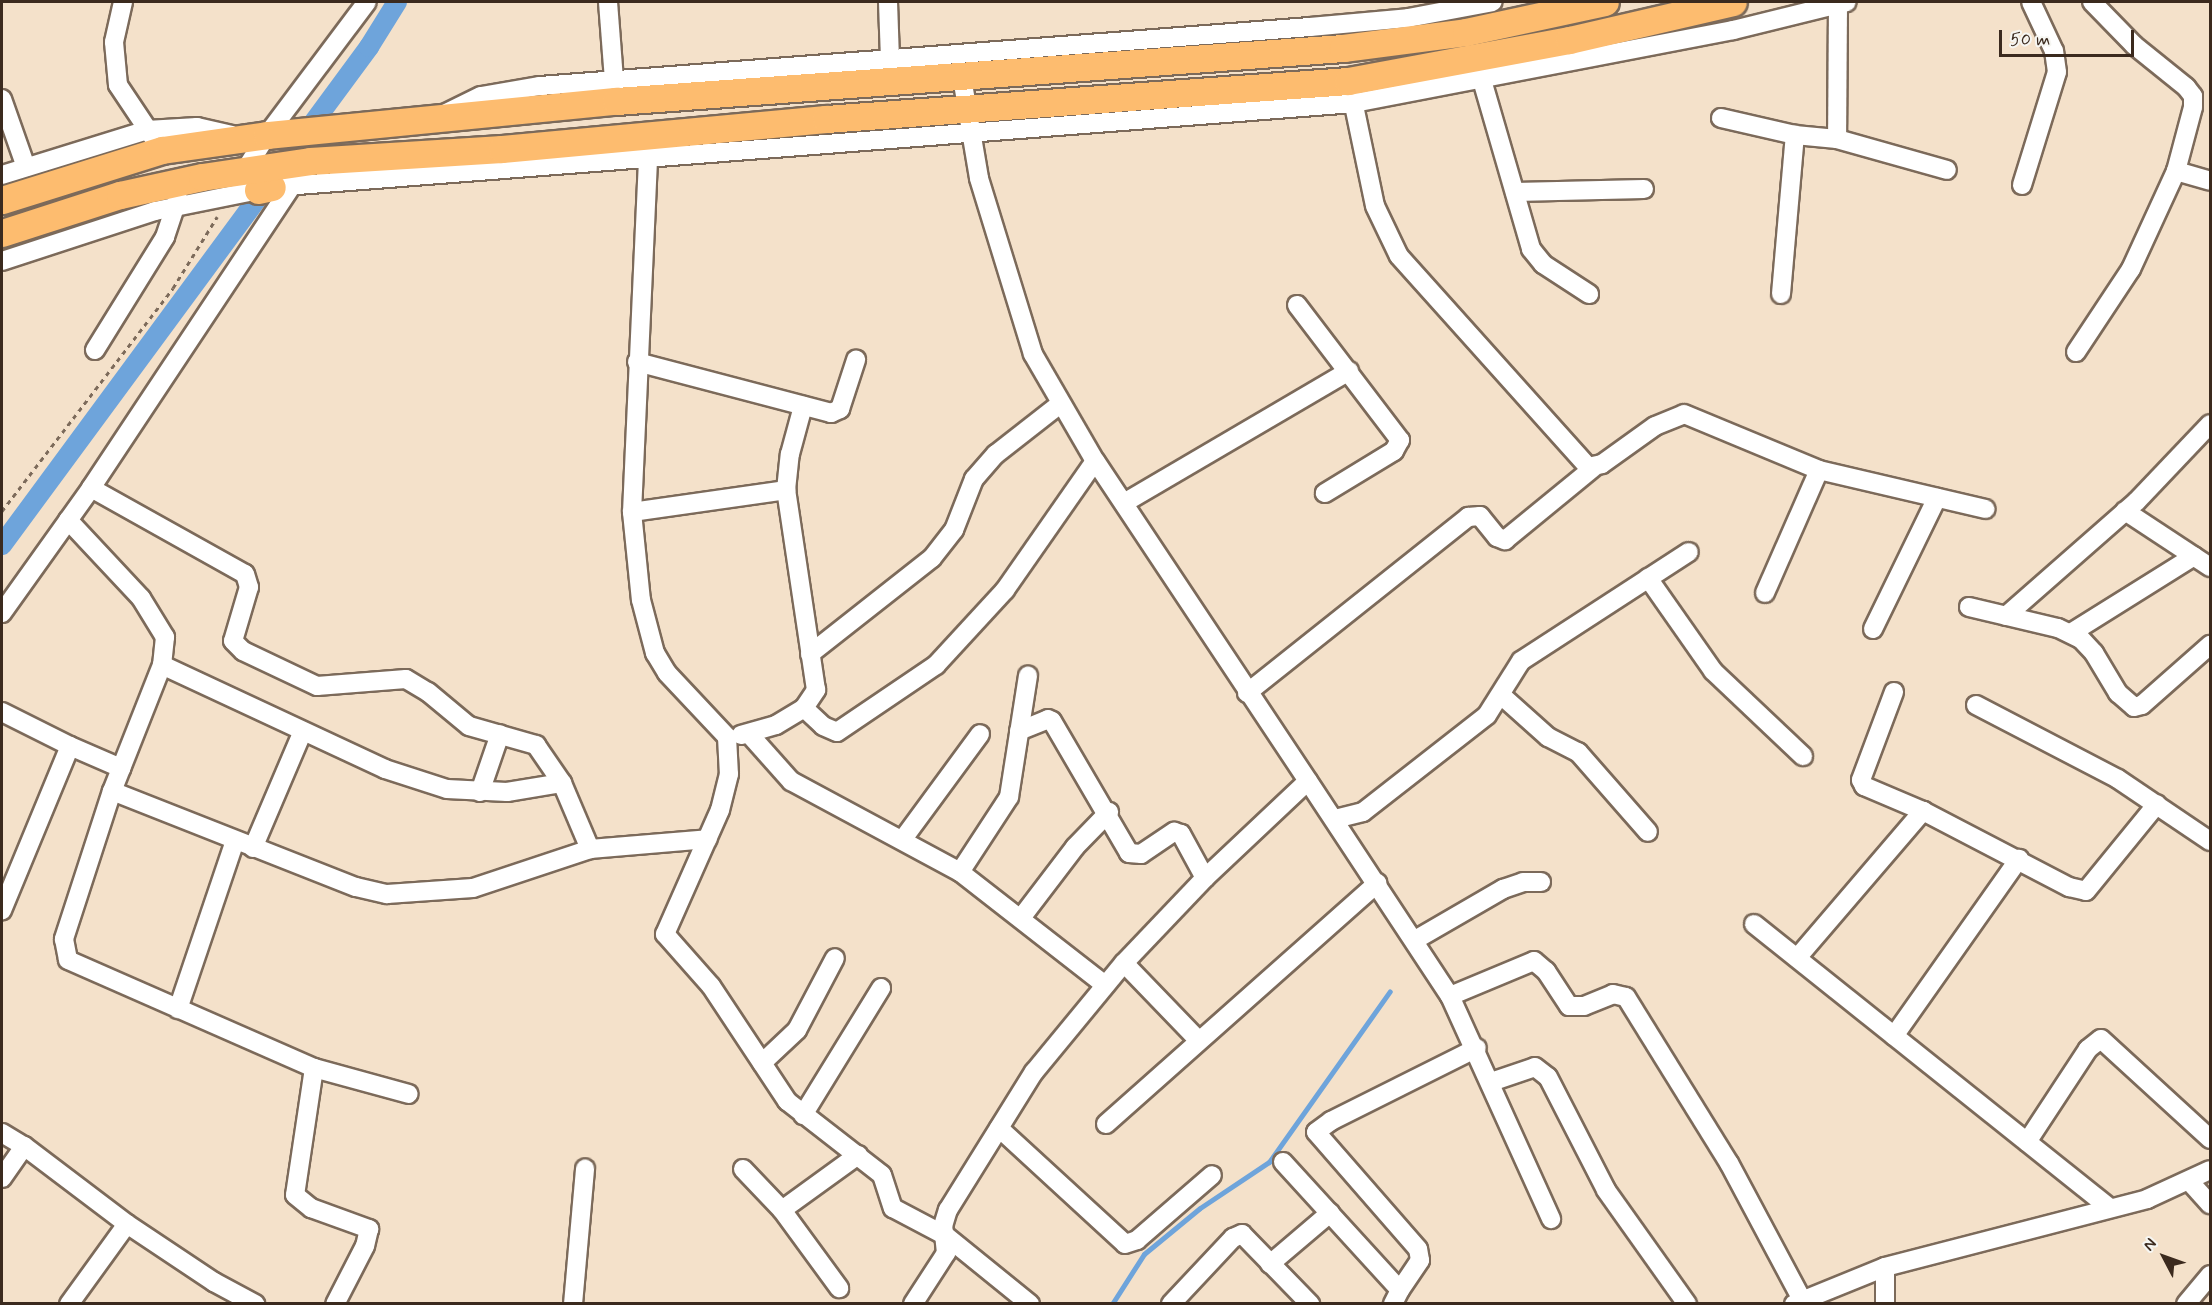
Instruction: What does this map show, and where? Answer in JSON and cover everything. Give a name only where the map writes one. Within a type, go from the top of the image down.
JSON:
[{"type":"highway","points":[[2,200],[155,140],[268,135],[616,101],[1343,48],[1459,14],[1605,2]]},
{"type":"highway","points":[[2,233],[72,208],[179,194],[266,179],[1351,92],[1479,69],[1733,2]]},
{"type":"street","points":[[2,176],[26,167],[155,140],[118,85],[114,42],[123,2]]},
{"type":"street","points":[[2,613],[91,488],[266,179],[268,135],[367,2]]},
{"type":"street","points":[[608,2],[614,80]]},
{"type":"street","points":[[888,2],[890,59]]},
{"type":"street","points":[[437,118],[472,99],[503,90],[1459,14],[1493,2]]},
{"type":"street","points":[[2022,185],[2057,72],[2054,51],[2031,2]]},
{"type":"street","points":[[2076,351],[2131,269],[2176,171],[2192,118],[2193,96],[2134,45],[2092,2]]},
{"type":"street","points":[[1479,69],[1733,30],[1843,3],[1837,140]]},
{"type":"street","points":[[1459,14],[1479,69],[1535,256],[1589,294]]},
{"type":"street","points":[[962,77],[967,121],[1024,329],[1060,404],[1247,693],[1335,819],[1450,996],[1477,1048],[1551,1219]]},
{"type":"street","points":[[1351,92],[1375,206],[1399,256],[1581,460],[1593,468]]},
{"type":"street","points":[[2,99],[26,167]]},
{"type":"street","points":[[1721,118],[1796,135],[1837,140],[1947,170]]},
{"type":"street","points":[[266,179],[648,160],[967,121]]},
{"type":"street","points":[[1781,294],[1796,135]]},
{"type":"street","points":[[648,160],[637,362],[632,512],[641,600],[655,653],[682,693],[727,737],[729,774],[708,839],[666,926],[665,934],[711,986],[783,1096],[882,1175],[890,1203],[897,1212],[946,1236],[1030,1304]]},
{"type":"street","points":[[2176,171],[2211,182]]},
{"type":"street","points":[[1515,192],[1644,189]]},
{"type":"street","points":[[2,261],[179,194]]},
{"type":"street","points":[[95,350],[165,237],[179,194]]},
{"type":"street","points":[[1297,305],[1400,440],[1394,452],[1325,493]]},
{"type":"street","points":[[637,362],[831,413],[840,409],[856,360]]},
{"type":"street","points":[[1124,503],[1349,371]]},
{"type":"street","points":[[810,654],[932,558],[954,530],[974,478],[996,454],[1060,404]]},
{"type":"street","points":[[727,737],[765,731],[804,708],[816,690],[786,490],[790,454],[803,406]]},
{"type":"street","points":[[1247,693],[1468,517],[1480,516],[1497,537],[1505,540],[1593,468],[1669,417],[1684,414],[1819,470],[1985,509]]},
{"type":"street","points":[[2006,616],[2125,512],[2211,424]]},
{"type":"street","points":[[804,708],[830,731],[844,730],[948,654],[1015,576],[1095,461]]},
{"type":"street","points":[[1765,593],[1819,470]]},
{"type":"street","points":[[91,488],[245,574],[249,587],[233,641],[243,651],[317,686],[406,679],[469,726],[536,745],[562,783],[590,849]]},
{"type":"street","points":[[632,512],[786,490]]},
{"type":"street","points":[[1873,629],[1937,498]]},
{"type":"street","points":[[2125,512],[2211,567]]},
{"type":"street","points":[[68,520],[157,619],[165,637],[162,665],[112,791],[64,950],[68,960],[314,1068],[409,1094]]},
{"type":"street","points":[[1335,819],[1363,812],[1487,715],[1501,695],[1505,681],[1521,661],[1689,552]]},
{"type":"street","points":[[2071,633],[2194,556]]},
{"type":"street","points":[[1648,578],[1713,671],[1803,756]]},
{"type":"street","points":[[1969,608],[2071,633],[2094,653],[2118,693],[2133,707],[2142,705],[2211,645]]},
{"type":"street","points":[[162,665],[419,781],[447,789],[480,792],[562,783]]},
{"type":"street","points":[[960,872],[1009,797],[1028,675]]},
{"type":"street","points":[[1893,692],[1861,780],[1864,786],[1923,811],[2069,887],[2086,891],[2157,804]]},
{"type":"street","points":[[1501,695],[1548,737],[1578,752],[1648,832]]},
{"type":"street","points":[[1976,705],[2118,779],[2211,841]]},
{"type":"street","points":[[2,712],[70,746],[121,768]]},
{"type":"street","points":[[1019,731],[1048,719],[1052,721],[1134,856],[1174,832],[1181,834],[1206,878]]},
{"type":"street","points":[[253,848],[303,730]]},
{"type":"street","points":[[480,792],[500,734]]},
{"type":"street","points":[[903,839],[980,734]]},
{"type":"street","points":[[750,735],[796,784],[903,839],[960,872],[1105,985]]},
{"type":"street","points":[[2,910],[70,746]]},
{"type":"street","points":[[913,1304],[946,1253],[946,1236],[943,1226],[948,1210],[1034,1072],[1124,963],[1206,878],[1308,781]]},
{"type":"street","points":[[112,791],[356,887],[387,894],[415,895],[473,888],[590,849],[708,839]]},
{"type":"street","points":[[1797,958],[1923,811]]},
{"type":"street","points":[[1021,918],[1075,847],[1108,812]]},
{"type":"street","points":[[178,1009],[235,841]]},
{"type":"street","points":[[1894,1036],[2019,859]]},
{"type":"street","points":[[1421,950],[1503,889],[1523,882],[1541,882]]},
{"type":"street","points":[[1106,1124],[1377,883]]},
{"type":"street","points":[[1754,924],[2109,1207]]},
{"type":"street","points":[[762,1063],[797,1030],[835,958]]},
{"type":"street","points":[[1450,996],[1534,962],[1546,971],[1569,1006],[1584,1006],[1613,994],[1626,997],[1724,1154],[1798,1302],[1885,1267],[2109,1207],[2147,1199],[2190,1182],[2211,1170]]},
{"type":"street","points":[[1124,963],[1198,1040]]},
{"type":"street","points":[[803,1114],[881,988]]},
{"type":"street","points":[[2027,1142],[2088,1049],[2102,1039],[2211,1139]]},
{"type":"street","points":[[1283,1162],[1330,1213],[1396,1297],[1420,1260],[1418,1249],[1316,1132],[1331,1120],[1477,1048]]},
{"type":"street","points":[[1491,1082],[1535,1067],[1548,1077],[1606,1190],[1687,1304]]},
{"type":"street","points":[[314,1068],[295,1195],[311,1208],[369,1229],[365,1246],[335,1304]]},
{"type":"street","points":[[999,1128],[1125,1244],[1137,1240],[1212,1175]]},
{"type":"street","points":[[2,1133],[24,1146],[127,1224],[214,1282],[255,1304]]},
{"type":"street","points":[[2,1178],[24,1146]]},
{"type":"street","points":[[782,1210],[858,1155]]},
{"type":"street","points":[[573,1304],[585,1169]]},
{"type":"street","points":[[743,1169],[782,1210],[839,1288]]},
{"type":"street","points":[[2190,1182],[2211,1204]]},
{"type":"street","points":[[1270,1264],[1330,1213]]},
{"type":"street","points":[[69,1304],[127,1224]]},
{"type":"street","points":[[1171,1304],[1236,1234],[1247,1238],[1310,1304]]},
{"type":"street","points":[[1885,1267],[1885,1304]]},
{"type":"street","points":[[2186,1304],[2211,1275]]},
{"type":"path","points":[[2,511],[173,288],[266,179]]},
{"type":"waterway","points":[[2,545],[369,47],[397,2]]},
{"type":"waterway","points":[[1112,1304],[1144,1254],[1200,1208],[1269,1162],[1390,991]]}]
